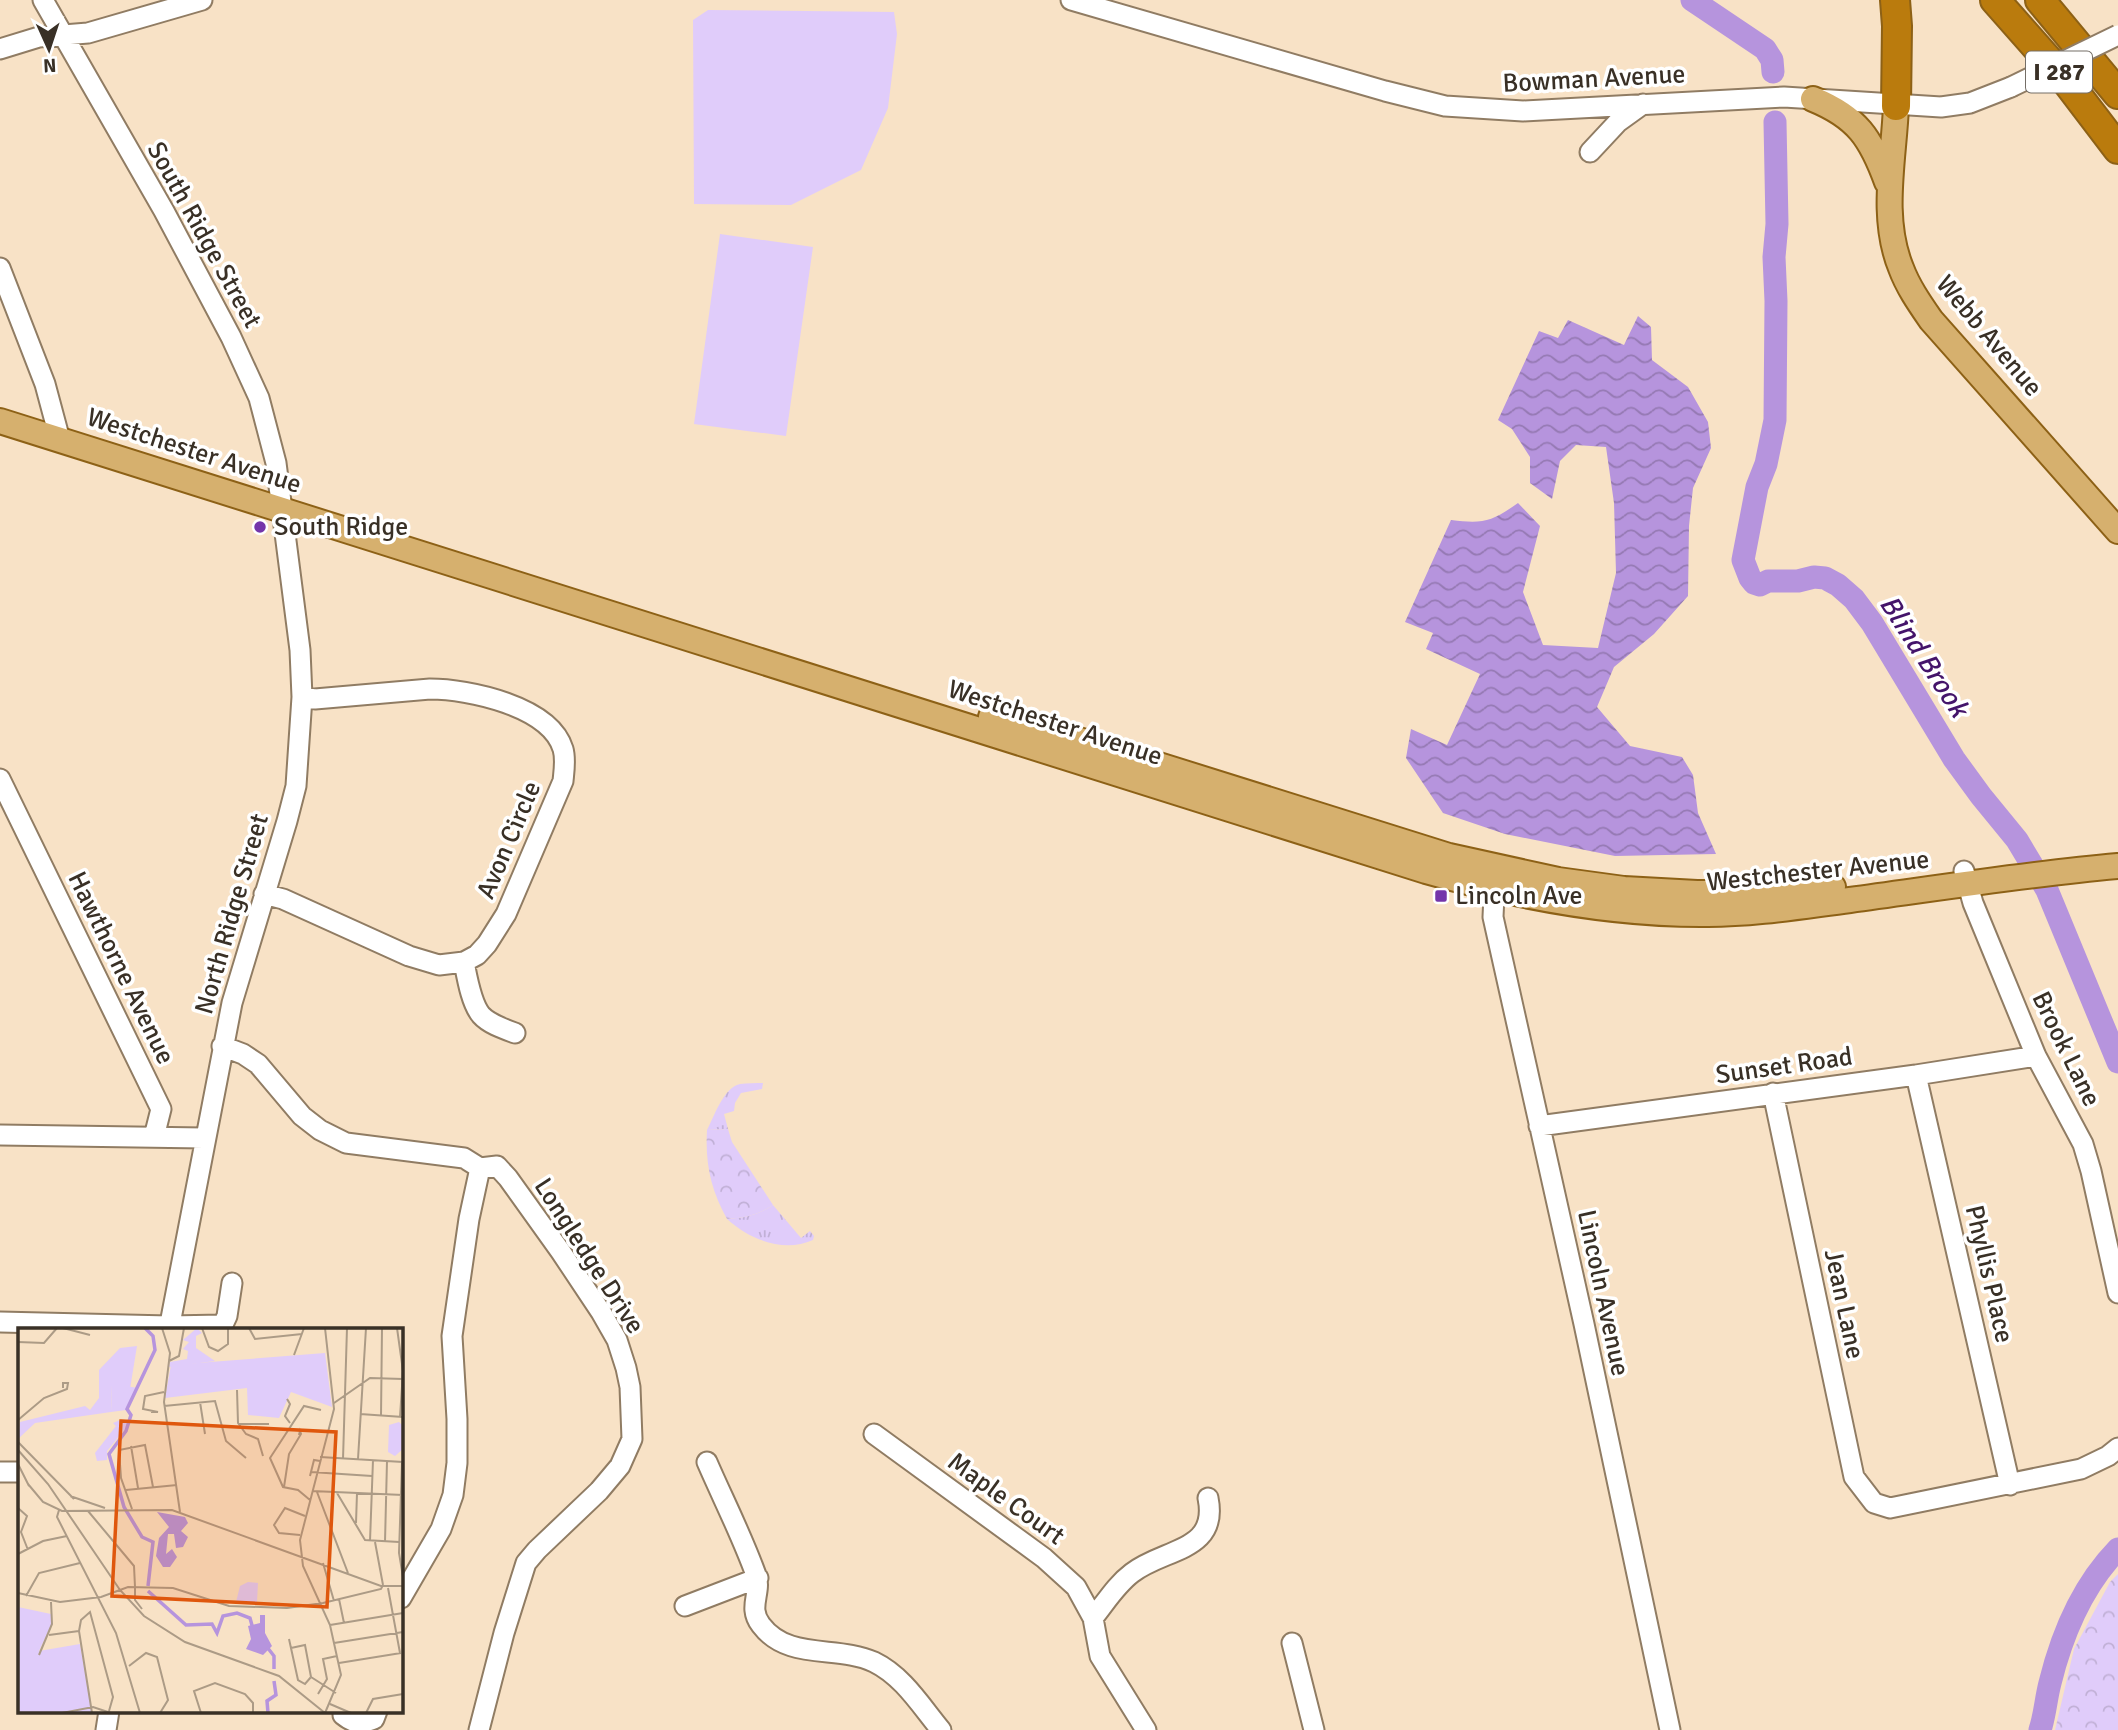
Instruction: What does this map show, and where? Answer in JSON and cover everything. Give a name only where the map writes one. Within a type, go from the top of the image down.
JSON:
[{"type":"highway","points":[[1895,0],[1896,106]]},
{"type":"highway","name":"I 287","points":[[1995,0],[2056,69],[2118,149]]},
{"type":"highway","name":"I 287","points":[[2040,0],[2118,94]]},
{"type":"main road","points":[[1812,99],[1836,108],[1868,138],[1890,189]]},
{"type":"main road","name":"Webb Avenue","points":[[1896,106],[1890,189],[1891,228],[1900,267],[1931,320],[2118,531]]},
{"type":"main road","name":"Westchester Avenue","points":[[0,408],[58,433],[701,643],[1426,871],[1495,878],[1558,880],[1649,891],[1735,894],[1966,878],[2058,866],[2118,852]]},
{"type":"main road","name":"Westchester Avenue","points":[[0,421],[58,433]]},
{"type":"main road","name":"Westchester Avenue","points":[[2058,866],[2118,866]]},
{"type":"street","name":"South Ridge Street","points":[[43,0],[164,211],[231,337],[258,398],[276,463],[282,504]]},
{"type":"street","points":[[0,49],[39,37],[88,33],[202,0]]},
{"type":"street","name":"Bowman Avenue","points":[[1071,0],[1445,106],[1523,111],[1784,97],[1896,106],[1956,105],[1983,99],[2011,87],[2118,35]]},
{"type":"street","points":[[1590,152],[1618,122],[1644,104]]},
{"type":"street","points":[[0,268],[45,384],[58,433]]},
{"type":"street","name":"North Ridge Street","points":[[169,1328],[232,1003],[296,786],[302,697],[300,650],[282,504]]},
{"type":"street","name":"Avon Circle","points":[[302,697],[315,699],[448,689],[473,694],[532,714],[546,723],[556,736],[563,748],[564,767],[563,781],[556,800],[506,914],[487,944],[477,955],[464,962]]},
{"type":"street","name":"Hawthorne Avenue","points":[[0,779],[161,1109],[154,1137]]},
{"type":"street","name":"Lincoln Avenue","points":[[1495,878],[1493,916],[1670,1730]]},
{"type":"street","name":"Brook Lane","points":[[1966,878],[1973,903],[2036,1056],[2083,1144],[2118,1293]]},
{"type":"street","points":[[264,894],[283,899],[409,956],[439,965],[464,962],[471,992],[480,1014],[515,1033]]},
{"type":"street","name":"Longledge Drive","points":[[222,1046],[243,1054],[258,1064],[302,1116],[320,1130],[346,1143],[464,1158],[480,1168],[497,1166],[601,1312],[617,1340],[626,1368],[632,1408],[632,1438],[620,1466],[599,1491],[526,1563],[504,1633],[479,1730]]},
{"type":"street","name":"Sunset Road","points":[[1539,1126],[2036,1056]]},
{"type":"street","name":"Phyllis Place","points":[[1916,1075],[2010,1485]]},
{"type":"street","name":"Jean Lane","points":[[1773,1093],[1854,1477],[1874,1503],[1890,1508],[2010,1485]]},
{"type":"street","points":[[0,1135],[204,1138]]},
{"type":"street","points":[[402,1596],[441,1529],[453,1495],[457,1463],[457,1419],[452,1336],[469,1219],[480,1168]]},
{"type":"street","points":[[0,1322],[169,1328],[222,1327],[227,1316],[232,1283]]},
{"type":"street","name":"Maple Court","points":[[874,1434],[1044,1558],[1076,1587],[1093,1618],[1100,1656],[1146,1730]]},
{"type":"street","points":[[2010,1485],[2081,1469],[2118,1448]]},
{"type":"street","points":[[707,1462],[758,1578],[754,1615],[761,1627],[774,1640],[790,1647],[856,1657],[880,1666],[904,1685],[941,1730]]},
{"type":"street","points":[[0,1472],[18,1472]]},
{"type":"street","points":[[1093,1618],[1119,1584],[1135,1570],[1198,1541],[1208,1528],[1208,1498]]},
{"type":"street","points":[[685,1606],[758,1578]]},
{"type":"street","points":[[1292,1643],[1314,1730]]},
{"type":"street","points":[[106,1730],[109,1712]]},
{"type":"street","points":[[342,1712],[353,1723],[374,1720],[377,1712]]},
{"type":"green space","points":[[708,10],[894,12],[897,34],[888,108],[861,170],[791,205],[694,204],[693,20]]},
{"type":"green space","points":[[720,234],[813,247],[786,436],[694,424]]},
{"type":"green space","points":[[763,1083],[762,1089],[741,1093],[734,1111],[724,1114],[728,1129],[707,1130],[729,1091],[740,1084]]},
{"type":"green space","points":[[728,1129],[732,1142],[773,1205],[751,1215],[727,1219],[710,1176],[707,1130]]},
{"type":"green space","points":[[773,1205],[801,1238],[810,1231],[814,1236],[813,1240],[802,1244],[779,1245],[746,1233],[727,1219],[751,1215]]},
{"type":"green space","points":[[2118,1574],[2118,1730],[2055,1730],[2074,1649],[2110,1582]]},
{"type":"water","points":[[1638,316],[1651,327],[1652,360],[1688,387],[1708,422],[1711,448],[1693,488],[1689,526],[1688,596],[1654,634],[1614,667],[1597,707],[1630,746],[1682,757],[1693,775],[1698,813],[1716,854],[1615,856],[1505,834],[1443,813],[1406,758],[1411,729],[1447,745],[1480,674],[1426,649],[1433,633],[1405,622],[1451,520],[1486,520],[1518,503],[1540,526],[1523,592],[1543,645],[1598,648],[1616,573],[1614,503],[1606,447],[1576,445],[1560,461],[1552,499],[1530,483],[1530,457],[1512,429],[1498,420],[1539,331],[1558,338],[1568,320],[1624,345]]},
{"type":"waterway","name":"Blind Brook","points":[[1692,0],[1765,49],[1772,60],[1773,72]]},
{"type":"waterway","name":"Blind Brook","points":[[1775,122],[1775,420],[1766,464],[1757,487],[1743,560],[1750,578],[1760,585],[1768,581],[1825,578],[1854,599],[1872,623],[1954,759],[2017,840],[2047,890],[2118,1062]]},
{"type":"waterway","name":"Blind Brook","points":[[2040,1730],[2055,1665],[2075,1611],[2094,1578],[2118,1549]]},
{"type":"place","name":"South Ridge","points":[[260,527]]},
{"type":"place","name":"Lincoln Ave","points":[[1441,896]]}]
